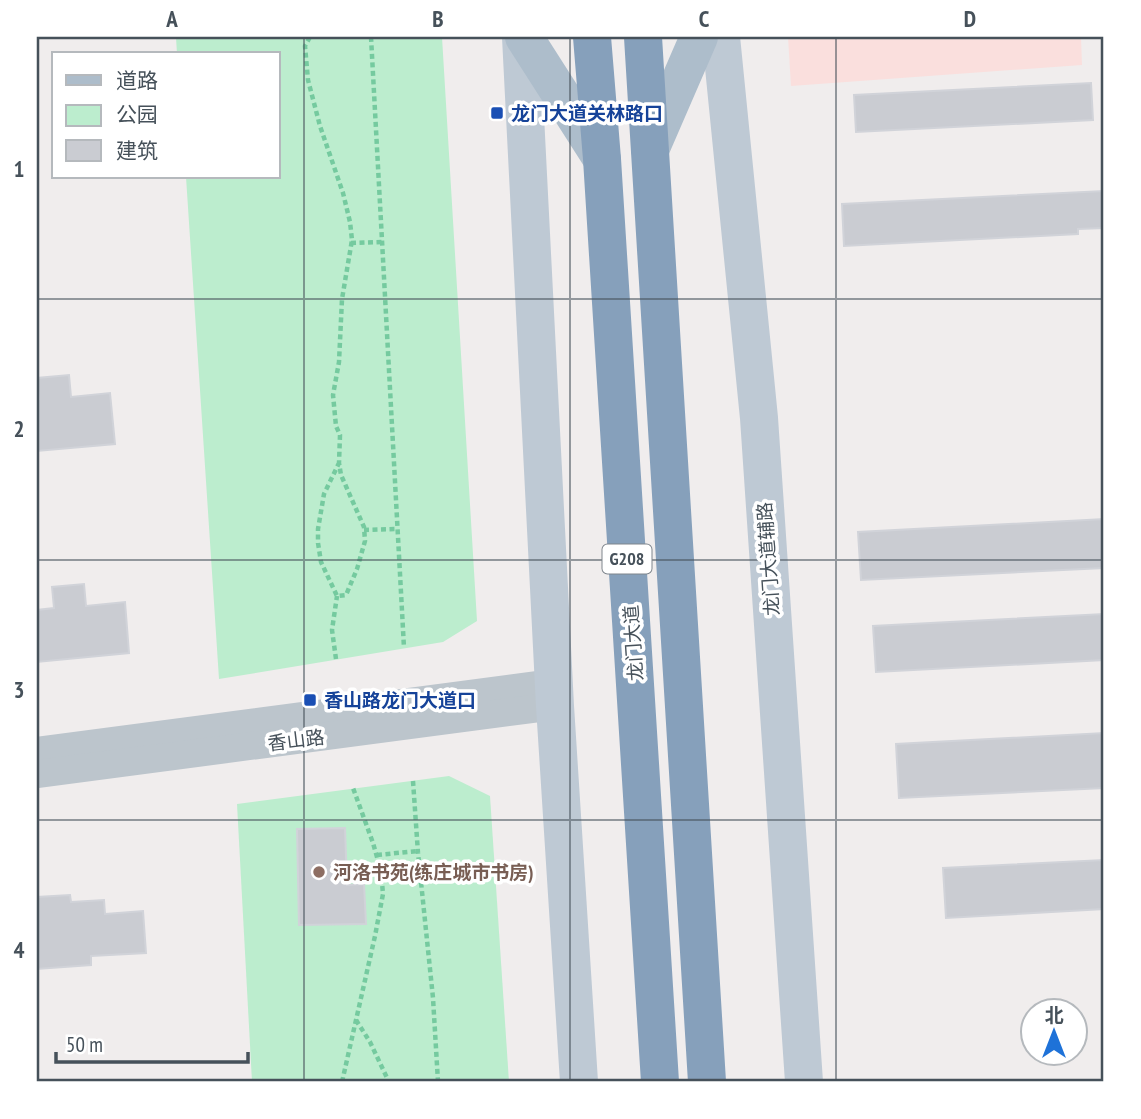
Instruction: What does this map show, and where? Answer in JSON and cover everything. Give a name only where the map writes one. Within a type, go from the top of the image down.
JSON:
[{"type":"highway","name":"龙门大道","points":[[592,37],[660,1082]]},
{"type":"highway","name":"G208","points":[[643,37],[707,1082]]},
{"type":"main road","points":[[522,37],[602,159]]},
{"type":"main road","points":[[522,37],[554,694],[579,1082]]},
{"type":"main road","points":[[650,150],[699,37]]},
{"type":"main road","name":"龙门大道辅路","points":[[721,37],[759,418],[804,1082]]},
{"type":"street","name":"香山路","points":[[37,751],[554,694]]},
{"type":"street","name":"香山路","points":[[37,774],[554,694]]},
{"type":"path","points":[[304,37],[313,102],[350,222],[351,243],[342,299],[339,362],[333,394],[336,426],[340,435],[341,475],[365,530],[365,541],[346,595],[337,596]]},
{"type":"path","points":[[305,46],[310,37]]},
{"type":"path","points":[[371,37],[404,648]]},
{"type":"path","points":[[351,243],[383,242]]},
{"type":"path","points":[[336,660],[332,630],[337,596],[321,562],[318,529],[324,494],[339,463]]},
{"type":"path","points":[[365,530],[398,529]]},
{"type":"path","points":[[413,781],[438,1082]]},
{"type":"path","points":[[342,1082],[383,894],[382,871],[353,788]]},
{"type":"path","points":[[377,855],[418,851]]},
{"type":"path","points":[[355,1020],[370,1042],[389,1082]]},
{"type":"shaded area","points":[[788,37],[1081,37],[1082,65],[791,86]]},
{"type":"green space","points":[[176,37],[442,37],[477,621],[443,642],[219,679],[186,178],[280,178],[280,52],[177,52]]},
{"type":"green space","points":[[449,776],[490,796],[509,1082],[252,1082],[237,804]]},
{"type":"building","points":[[1091,83],[1093,120],[856,132],[854,95]]},
{"type":"building","points":[[1104,191],[1104,228],[1078,229],[1078,234],[844,246],[842,204]]},
{"type":"building","points":[[69,375],[71,397],[110,393],[115,444],[37,451],[37,378]]},
{"type":"building","points":[[1104,519],[1104,568],[861,580],[858,532]]},
{"type":"building","points":[[84,584],[86,606],[125,602],[129,653],[37,662],[37,610],[54,608],[52,587]]},
{"type":"building","points":[[1104,614],[1104,660],[876,672],[873,626]]},
{"type":"building","points":[[1104,733],[1104,788],[899,798],[896,744]]},
{"type":"building","name":"河洛书苑(练庄城市书房)","points":[[345,828],[347,885],[364,884],[366,924],[299,925],[297,829]]},
{"type":"building","points":[[1104,860],[1104,909],[946,918],[943,868]]},
{"type":"building","points":[[70,895],[71,902],[104,900],[105,914],[143,911],[146,953],[91,956],[91,965],[37,969],[37,897]]},
{"type":"place","name":"龙门大道关林路口","points":[[497,113]]},
{"type":"place","name":"香山路龙门大道口","points":[[310,700]]},
{"type":"place","name":"河洛书苑(练庄城市书房)","points":[[319,872]]}]
